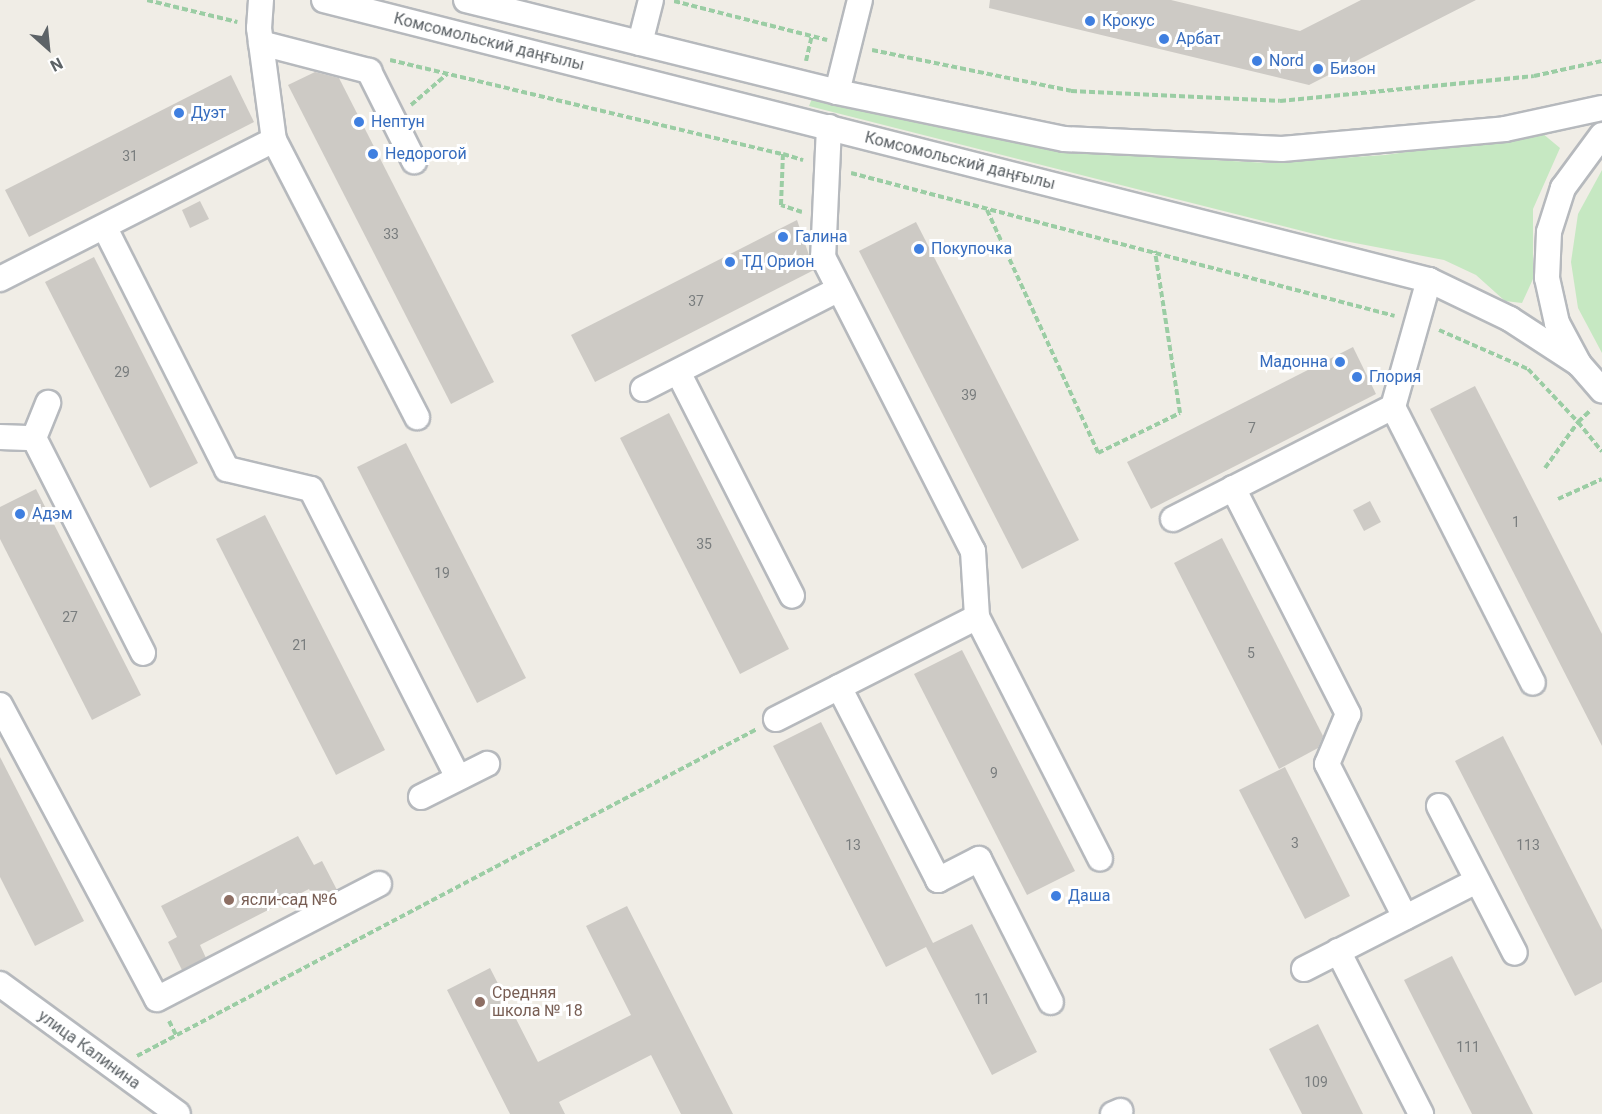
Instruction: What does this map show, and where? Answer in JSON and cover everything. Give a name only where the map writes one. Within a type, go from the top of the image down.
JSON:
[{"type":"street","points":[[261,0],[260,35],[274,140],[417,417]]},
{"type":"street","name":"Комсомольский даңғылы","points":[[324,0],[1429,280],[1510,319],[1579,364]]},
{"type":"street","points":[[466,0],[837,92],[1064,139],[1193,147],[1282,149],[1505,129],[1602,108]]},
{"type":"street","points":[[640,43],[651,0]]},
{"type":"street","points":[[837,92],[860,0]]},
{"type":"street","points":[[260,35],[369,71],[414,161]]},
{"type":"street","points":[[829,128],[823,257],[973,551],[977,617],[1100,858]]},
{"type":"street","points":[[1602,135],[1563,188],[1549,232],[1547,278],[1557,323],[1579,364],[1602,390]]},
{"type":"street","points":[[0,279],[105,228],[274,140]]},
{"type":"street","points":[[105,228],[228,469],[311,489],[458,778]]},
{"type":"street","points":[[1429,280],[1392,407],[1533,684]]},
{"type":"street","points":[[644,389],[839,289]]},
{"type":"street","points":[[678,372],[792,596]]},
{"type":"street","points":[[48,403],[34,438],[143,653]]},
{"type":"street","points":[[1173,519],[1392,407]]},
{"type":"street","points":[[0,437],[34,438]]},
{"type":"street","points":[[1233,488],[1348,714],[1327,764],[1405,918]]},
{"type":"street","points":[[776,719],[977,617]]},
{"type":"street","points":[[839,687],[938,880],[979,860],[1051,1002]]},
{"type":"street","points":[[0,705],[157,999],[379,884]]},
{"type":"street","points":[[421,797],[487,764]]},
{"type":"street","points":[[1439,806],[1515,953]]},
{"type":"street","points":[[1304,969],[1477,881]]},
{"type":"street","points":[[1338,951],[1421,1114]]},
{"type":"street","name":"улица Калинина","points":[[0,984],[113,1069],[178,1114]]},
{"type":"path","points":[[147,0],[260,35]]},
{"type":"path","points":[[668,0],[848,45],[1071,91],[1173,99],[1280,101],[1534,76],[1602,61]]},
{"type":"path","points":[[381,58],[783,154],[986,210],[1155,251],[1180,413],[1098,453],[986,210]]},
{"type":"path","points":[[393,119],[447,74]]},
{"type":"path","points":[[783,154],[781,205],[804,212],[825,201]]},
{"type":"path","points":[[1545,468],[1578,422],[1602,453]]},
{"type":"path","points":[[1558,499],[1602,478]]},
{"type":"path","points":[[113,1069],[776,719]]},
{"type":"green space","points":[[813,96],[1069,152],[1268,163],[1385,155],[1542,133],[1560,148],[1533,209],[1533,279],[1522,303],[1505,301],[1476,275],[1444,260],[1334,239],[809,106]]},
{"type":"green space","points":[[1602,170],[1602,353],[1578,308],[1571,262],[1578,214]]},
{"type":"building","points":[[990,0],[1171,0],[1300,31],[1361,0],[1476,0],[1309,85],[989,8]]},
{"type":"building","points":[[315,72],[339,78],[494,382],[451,404],[288,85]]},
{"type":"building","points":[[231,75],[254,122],[29,237],[5,190]]},
{"type":"building","points":[[200,201],[209,219],[190,228],[182,210]]},
{"type":"building","points":[[797,220],[814,270],[595,382],[571,335]]},
{"type":"building","points":[[916,222],[1079,540],[1022,569],[859,251]]},
{"type":"building","points":[[94,257],[198,463],[150,488],[45,282]]},
{"type":"building","points":[[1353,347],[1376,394],[1151,509],[1127,462]]},
{"type":"building","points":[[1475,386],[1602,634],[1602,746],[1430,409]]},
{"type":"building","points":[[669,413],[789,649],[740,674],[620,438]]},
{"type":"building","points":[[406,443],[526,678],[477,703],[357,467]]},
{"type":"building","points":[[36,489],[141,695],[92,720],[0,539],[0,507]]},
{"type":"building","points":[[1370,501],[1381,522],[1364,531],[1353,510]]},
{"type":"building","points":[[265,515],[385,750],[336,775],[216,539]]},
{"type":"building","points":[[1222,538],[1323,736],[1318,748],[1279,769],[1174,563]]},
{"type":"building","points":[[962,650],[1075,871],[1027,895],[914,674]]},
{"type":"building","points":[[821,722],[933,943],[972,924],[1037,1052],[992,1075],[926,947],[886,967],[773,746]]},
{"type":"building","points":[[1503,736],[1602,930],[1602,982],[1575,996],[1455,761]]},
{"type":"building","points":[[0,757],[84,921],[35,946],[0,877]]},
{"type":"building","points":[[1285,767],[1350,896],[1305,919],[1239,790]]},
{"type":"building","name":"ясли-сад №6","points":[[298,836],[314,865],[322,861],[337,890],[315,901],[309,889],[200,945],[206,958],[182,970],[168,942],[177,937],[161,906]]},
{"type":"building","name":"Средняя школа № 18","points":[[627,906],[733,1114],[681,1114],[651,1055],[559,1102],[565,1114],[510,1114],[447,990],[490,968],[538,1062],[631,1015],[586,926]]},
{"type":"building","points":[[1452,956],[1533,1114],[1472,1114],[1404,980]]},
{"type":"building","points":[[1318,1024],[1363,1114],[1302,1114],[1269,1049]]},
{"type":"place","name":"Крокус","points":[[1090,21]]},
{"type":"place","name":"Арбат","points":[[1164,39]]},
{"type":"place","name":"Nord","points":[[1257,61]]},
{"type":"place","name":"Бизон","points":[[1318,69]]},
{"type":"place","name":"Дуэт","points":[[179,113]]},
{"type":"place","name":"Нептун","points":[[359,122]]},
{"type":"place","name":"Недорогой","points":[[373,154]]},
{"type":"place","name":"Галина","points":[[783,237]]},
{"type":"place","name":"Покупочка","points":[[919,249]]},
{"type":"place","name":"ТД Орион","points":[[730,262]]},
{"type":"place","name":"Мадонна","points":[[1340,362]]},
{"type":"place","name":"Глория","points":[[1357,377]]},
{"type":"place","name":"Адэм","points":[[20,514]]},
{"type":"place","name":"Даша","points":[[1056,896]]},
{"type":"place","name":"ясли-сад №6","points":[[229,900]]},
{"type":"place","name":"Средняя школа № 18","points":[[480,1002]]}]
